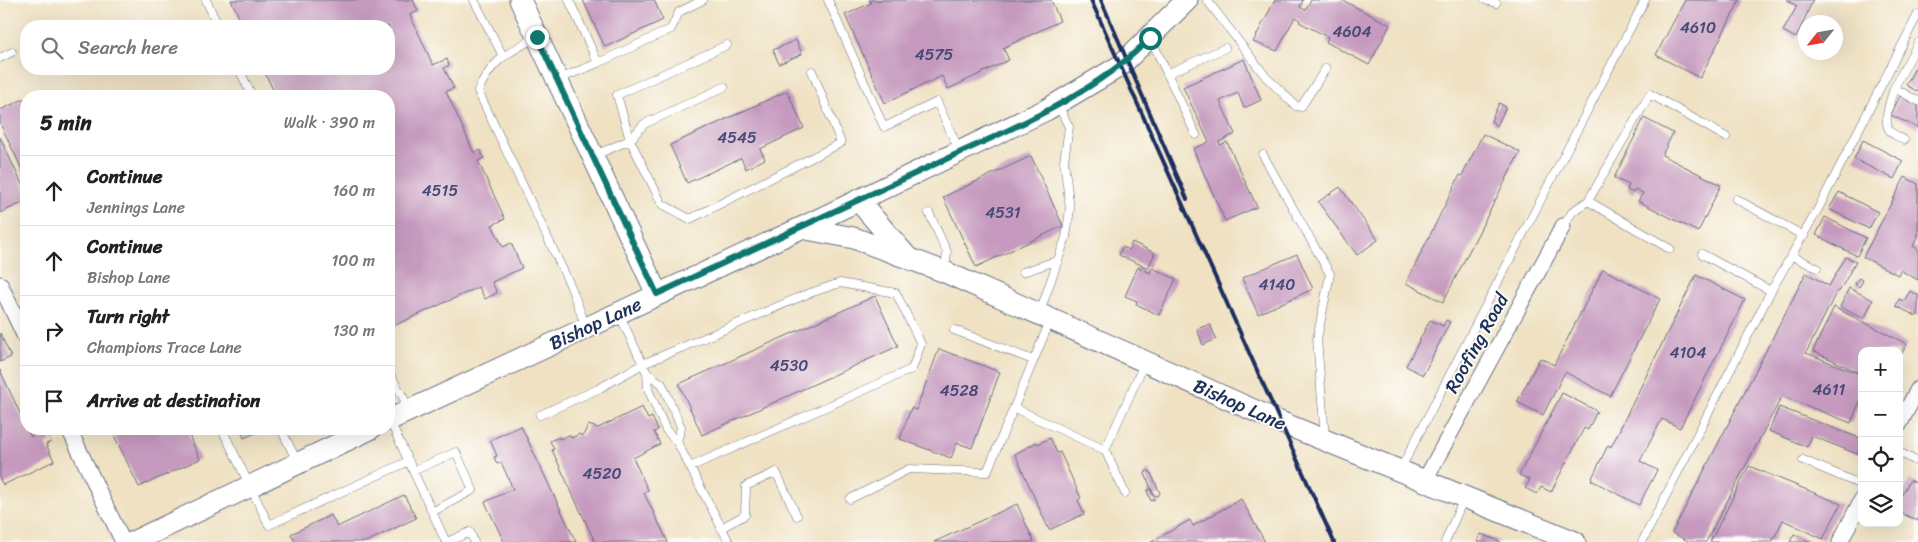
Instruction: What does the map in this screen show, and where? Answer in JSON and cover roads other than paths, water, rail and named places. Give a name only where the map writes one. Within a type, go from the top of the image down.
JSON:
[{"type":"street","points":[[520,0],[657,294]]},
{"type":"street","points":[[858,200],[1057,104],[1120,66],[1187,0]]},
{"type":"street","name":"Bishop Lane","points":[[395,417],[858,200],[909,259]]},
{"type":"street","name":"Roofing Road","points":[[1425,480],[1563,226]]},
{"type":"street","name":"Bishop Lane","points":[[801,228],[854,238],[945,272],[1325,440],[1575,542]]},
{"type":"street","points":[[0,284],[20,326]]},
{"type":"street","points":[[1903,417],[1918,389]]},
{"type":"street","points":[[72,435],[131,542],[357,435]]},
{"type":"street","points":[[1840,542],[1858,507]]},
{"type":"lane","points":[[206,0],[215,20]]},
{"type":"lane","points":[[474,0],[502,56]]},
{"type":"lane","points":[[569,0],[598,63]]},
{"type":"lane","points":[[558,80],[671,29],[679,12],[703,0]]},
{"type":"lane","points":[[828,0],[884,127],[937,102],[960,152]]},
{"type":"lane","points":[[1207,0],[1266,76],[1296,106],[1301,107],[1326,68]]},
{"type":"lane","points":[[1485,0],[1496,3]]},
{"type":"lane","points":[[1400,470],[1645,0]]},
{"type":"lane","points":[[1642,542],[1771,291],[1804,236],[1918,14]]},
{"type":"lane","points":[[537,37],[502,56],[485,76],[478,91],[571,287],[586,327]]},
{"type":"lane","points":[[1150,38],[1196,135]]},
{"type":"lane","points":[[1904,140],[1890,132],[1887,117],[1894,88],[1918,43]]},
{"type":"lane","points":[[727,45],[617,94],[630,140],[662,204],[690,220],[841,143],[812,71]]},
{"type":"lane","points":[[1167,74],[1225,48]]},
{"type":"lane","points":[[0,58],[12,52]]},
{"type":"lane","points":[[242,75],[249,90]]},
{"type":"lane","points":[[593,156],[630,140],[644,124],[724,88]]},
{"type":"lane","points":[[1894,88],[1918,101]]},
{"type":"lane","points":[[1563,226],[1573,212],[1588,201],[1650,94],[1726,136]]},
{"type":"lane","points":[[850,499],[909,469],[987,472],[1032,360],[1045,317],[1056,260],[1066,237],[1070,209],[1064,161],[1069,127],[1057,104]]},
{"type":"lane","points":[[1263,155],[1330,274],[1317,339],[1325,440]]},
{"type":"lane","points":[[1736,199],[1804,236]]},
{"type":"lane","points":[[1588,201],[1670,249]]},
{"type":"lane","points":[[929,213],[947,252],[945,272]]},
{"type":"lane","points":[[1702,254],[1771,291]]},
{"type":"lane","points":[[1792,256],[1816,268]]},
{"type":"lane","points":[[1023,272],[1056,260]]},
{"type":"lane","points":[[540,415],[598,389],[643,364],[807,294],[840,284],[896,293],[922,344],[912,369],[690,467]]},
{"type":"lane","points":[[618,312],[648,373],[662,384],[681,427],[677,442]]},
{"type":"lane","points":[[954,330],[1032,360]]},
{"type":"lane","points":[[1106,450],[1145,362]]},
{"type":"lane","points":[[648,373],[648,389],[666,430],[677,442],[729,542]]},
{"type":"lane","points":[[395,383],[410,410]]},
{"type":"lane","points":[[1014,408],[1106,450],[1125,493]]},
{"type":"lane","points":[[395,433],[447,542],[470,532],[474,542]]},
{"type":"lane","points":[[225,435],[269,525],[408,461]]},
{"type":"lane","points":[[284,435],[298,463]]},
{"type":"lane","points":[[413,471],[456,452],[473,490],[432,512]]},
{"type":"lane","points":[[1903,454],[1918,462]]},
{"type":"lane","points":[[1803,460],[1858,483]]},
{"type":"lane","points":[[721,528],[745,515],[746,486],[776,472],[797,516]]},
{"type":"lane","points":[[1445,542],[1465,496]]},
{"type":"railway","points":[[1091,0],[1334,542]]},
{"type":"railway","points":[[1101,0],[1187,199]]}]
